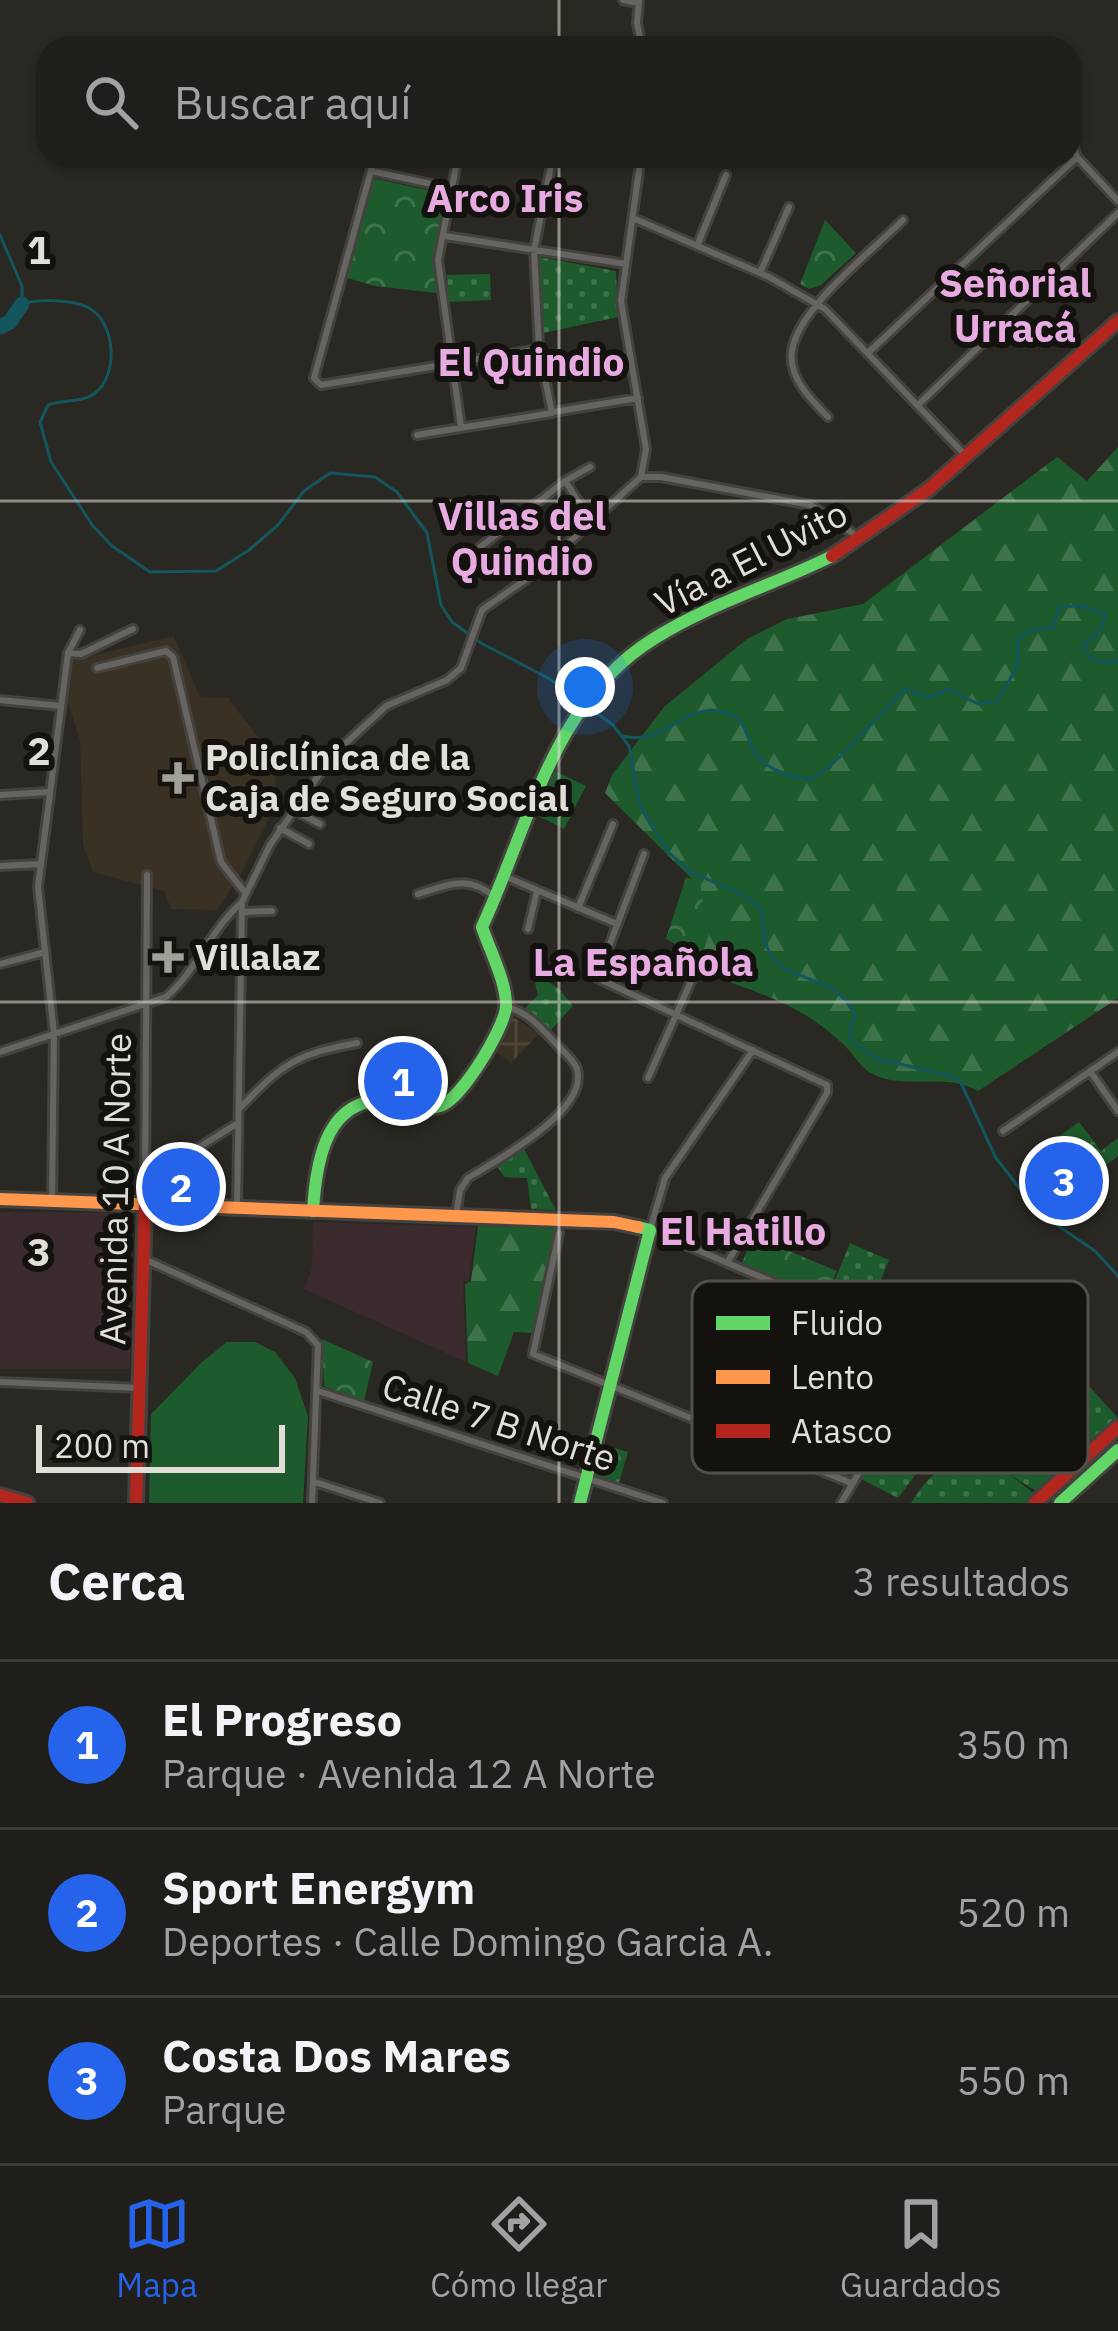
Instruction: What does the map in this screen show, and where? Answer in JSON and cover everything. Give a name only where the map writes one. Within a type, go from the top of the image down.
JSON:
[{"type":"main road","name":"Vía a El Uvito","points":[[496,898],[528,812],[578,712],[596,688],[665,633],[710,609],[817,566],[918,499],[1118,321]]},
{"type":"main road","points":[[313,1211],[318,1148],[337,1120],[358,1103],[445,1106],[458,1093],[507,1007],[482,927],[496,898]]},
{"type":"main road","points":[[0,1199],[614,1222],[650,1231],[580,1503]]},
{"type":"main road","name":"Avenida 10 A Norte","points":[[136,1503],[145,1204]]},
{"type":"main road","points":[[1088,1454],[1118,1427]]},
{"type":"main road","points":[[1060,1503],[1118,1450]]},
{"type":"main road","points":[[1035,1503],[1068,1473]]},
{"type":"main road","points":[[0,1495],[27,1503]]},
{"type":"street","points":[[623,0],[639,2],[641,36]]},
{"type":"street","points":[[1082,162],[1118,201]]},
{"type":"street","points":[[371,168],[314,378],[321,385],[539,349]]},
{"type":"street","points":[[455,168],[438,260],[461,427]]},
{"type":"street","points":[[551,168],[534,250],[539,349],[552,413]]},
{"type":"street","points":[[0,1052],[148,1006],[179,985],[244,898],[292,809],[332,756],[386,706],[447,680],[461,668],[482,610],[535,574],[641,477],[646,449],[621,301],[639,168]]},
{"type":"street","points":[[869,352],[1065,168]]},
{"type":"street","points":[[370,171],[450,188]]},
{"type":"street","points":[[697,246],[726,175]]},
{"type":"street","points":[[760,274],[789,207]]},
{"type":"street","points":[[918,405],[1118,212]]},
{"type":"street","points":[[633,218],[818,304],[839,320],[966,456]]},
{"type":"street","points":[[828,417],[809,398],[792,350],[818,304],[903,220]]},
{"type":"street","points":[[444,236],[626,264]]},
{"type":"street","points":[[417,436],[638,398]]},
{"type":"street","points":[[479,548],[590,467]]},
{"type":"street","points":[[641,477],[811,506],[861,539]]},
{"type":"street","points":[[565,481],[592,525]]},
{"type":"street","points":[[68,653],[81,654],[134,629]]},
{"type":"street","points":[[52,1200],[54,1033],[38,887],[68,653],[80,630]]},
{"type":"street","points":[[97,668],[166,651],[173,658],[221,862],[244,898],[237,1208]]},
{"type":"street","points":[[0,700],[61,706]]},
{"type":"street","points":[[0,795],[49,792]]},
{"type":"street","points":[[292,809],[320,824]]},
{"type":"street","points":[[578,908],[613,824]]},
{"type":"street","points":[[280,829],[309,844]]},
{"type":"street","points":[[644,854],[596,978],[827,1085],[827,1093],[727,1263]]},
{"type":"street","points":[[0,866],[40,864]]},
{"type":"street","name":"Avenida 10 A Norte","points":[[145,1204],[147,875]]},
{"type":"street","points":[[506,878],[617,924]]},
{"type":"street","points":[[418,894],[462,880],[484,887],[496,898]]},
{"type":"street","points":[[528,929],[537,891]]},
{"type":"street","points":[[242,912],[272,911]]},
{"type":"street","points":[[0,964],[45,952]]},
{"type":"street","points":[[648,1078],[700,961]]},
{"type":"street","points":[[455,1217],[460,1190],[468,1178],[547,1126],[577,1081],[576,1066],[569,1057],[536,1023],[507,1007]]},
{"type":"street","points":[[238,1110],[290,1060],[357,1043]]},
{"type":"street","points":[[753,1050],[665,1178],[650,1231],[767,1281]]},
{"type":"street","points":[[1003,1131],[1118,1052]]},
{"type":"street","points":[[1090,1071],[1118,1112]]},
{"type":"street","points":[[145,1180],[238,1124]]},
{"type":"street","points":[[559,1233],[533,1354],[692,1418]]},
{"type":"street","points":[[144,1258],[306,1332],[318,1345],[312,1503]]},
{"type":"street","points":[[0,1382],[141,1388]]},
{"type":"street","name":"Calle 7 B Norte","points":[[318,1391],[663,1503]]},
{"type":"street","points":[[827,1473],[851,1483]]},
{"type":"street","points":[[841,1503],[857,1473]]},
{"type":"street","points":[[315,1482],[380,1503]]},
{"type":"shaded area","name":"Policlínica de la Caja de Seguro Social","points":[[174,636],[200,697],[228,698],[273,757],[278,800],[217,910],[171,909],[164,891],[93,872],[83,845],[80,740],[67,699],[70,661]]},
{"type":"shaded area","points":[[509,1014],[539,1034],[511,1063],[490,1047]]},
{"type":"shaded area","points":[[0,1212],[131,1213],[130,1369],[0,1369]]},
{"type":"shaded area","points":[[313,1222],[476,1227],[469,1280],[463,1282],[466,1362],[304,1289],[312,1268]]},
{"type":"green space","points":[[372,178],[445,194],[433,260],[437,293],[375,286],[344,277]]},
{"type":"green space","name":"Señorial Urracá","points":[[825,220],[856,253],[821,285],[809,289],[800,284]]},
{"type":"green space","points":[[539,257],[616,271],[618,317],[543,333]]},
{"type":"green space","points":[[490,274],[491,300],[448,302],[447,275]]},
{"type":"green space","points":[[1118,447],[1118,998],[978,1091],[951,1082],[882,1078],[865,1069],[817,1022],[729,982],[720,962],[702,957],[694,927],[693,880],[605,793],[612,775],[664,707],[747,639],[787,619],[863,604],[1057,457],[1087,481]]},
{"type":"green space","points":[[555,771],[586,786],[564,829],[535,814]]},
{"type":"green space","points":[[686,877],[700,882],[703,903],[714,919],[701,958],[666,939]]},
{"type":"green space","points":[[541,977],[573,1006],[549,1032],[524,1009],[538,995],[534,978]]},
{"type":"green space","points":[[417,1052],[439,1100],[424,1102],[376,1093],[377,1068]]},
{"type":"green space","points":[[1079,1122],[1101,1151],[1118,1138],[1118,1156],[1057,1202],[1027,1159]]},
{"type":"green space","points":[[523,1149],[556,1210],[531,1209],[527,1178],[504,1177],[498,1167]]},
{"type":"green space","points":[[478,1226],[556,1228],[533,1333],[514,1332],[498,1376],[468,1363],[465,1284],[471,1281]]},
{"type":"green space","name":"El Hatillo","points":[[753,1236],[837,1271],[833,1281],[785,1281],[742,1263]]},
{"type":"green space","points":[[850,1243],[889,1260],[880,1281],[834,1281]]},
{"type":"green space","points":[[322,1339],[373,1362],[364,1401],[324,1386]]},
{"type":"green space","points":[[227,1342],[255,1342],[275,1352],[295,1378],[308,1416],[303,1503],[149,1503],[151,1414]]},
{"type":"green space","points":[[1088,1385],[1118,1418],[1088,1446]]},
{"type":"green space","points":[[601,1444],[628,1452],[619,1483],[592,1474]]},
{"type":"green space","points":[[862,1473],[917,1473],[898,1498],[859,1478]]},
{"type":"green space","points":[[936,1473],[1059,1473],[1038,1492],[1010,1475],[1036,1495],[1027,1503],[911,1503]]},
{"type":"waterway","points":[[0,235],[22,286],[22,304],[82,305],[105,325],[111,363],[102,386],[89,397],[48,405],[40,422],[51,462],[93,526],[112,546],[150,572],[216,571],[249,550],[278,525],[304,491],[330,473],[375,477],[397,492],[427,533],[441,605],[452,622],[550,679],[613,725],[629,746],[640,805],[669,853],[691,872],[761,908],[771,955],[848,1003],[855,1016],[849,1034],[854,1043],[878,1059],[951,1076],[961,1083],[996,1158],[1038,1212],[1095,1251],[1118,1276]]},
{"type":"waterway","points":[[0,327],[10,322],[22,304]]},
{"type":"waterway","points":[[623,736],[653,735],[700,712],[728,713],[740,721],[764,763],[810,780],[847,750],[906,688],[928,698],[949,689],[978,704],[998,700],[1017,667],[1018,639],[1031,630],[1053,628],[1059,608],[1080,605],[1106,615],[1098,634],[1082,645],[1092,660],[1118,660]]},
{"type":"traffic: fast","points":[[313,1211],[322,1151],[340,1119],[371,1101],[440,1106],[470,1078],[490,1046],[506,998],[482,927],[548,768],[592,695],[620,664],[655,638],[832,556]]},
{"type":"traffic: fast","points":[[580,1503],[650,1230],[638,1227]]},
{"type":"traffic: fast","points":[[1060,1503],[1118,1450]]},
{"type":"traffic: slow","points":[[0,1199],[614,1222],[638,1227]]},
{"type":"traffic: jam","points":[[832,556],[929,489],[1118,321]]},
{"type":"traffic: jam","points":[[136,1503],[145,1204]]},
{"type":"traffic: jam","points":[[1088,1454],[1118,1427]]},
{"type":"traffic: jam","points":[[1035,1503],[1068,1473]]},
{"type":"traffic: jam","points":[[0,1495],[27,1503]]},
{"type":"place","name":"Policlínica de la Caja de Seguro Social","points":[[178,778]]},
{"type":"place","name":"Villalaz","points":[[168,957]]},
{"type":"place","name":"El Progreso","points":[[403,1081]]},
{"type":"place","name":"Costa Dos Mares","points":[[1064,1181]]},
{"type":"place","name":"Sport Energym","points":[[181,1187]]},
{"type":"district","name":"Arco Iris","points":[[505,198]]},
{"type":"district","name":"Señorial Urracá","points":[[1015,306]]},
{"type":"district","name":"El Quindio","points":[[531,362]]},
{"type":"district","name":"Villas del Quindio","points":[[522,538]]},
{"type":"district","name":"La Española","points":[[643,962]]},
{"type":"district","name":"El Hatillo","points":[[743,1231]]}]
